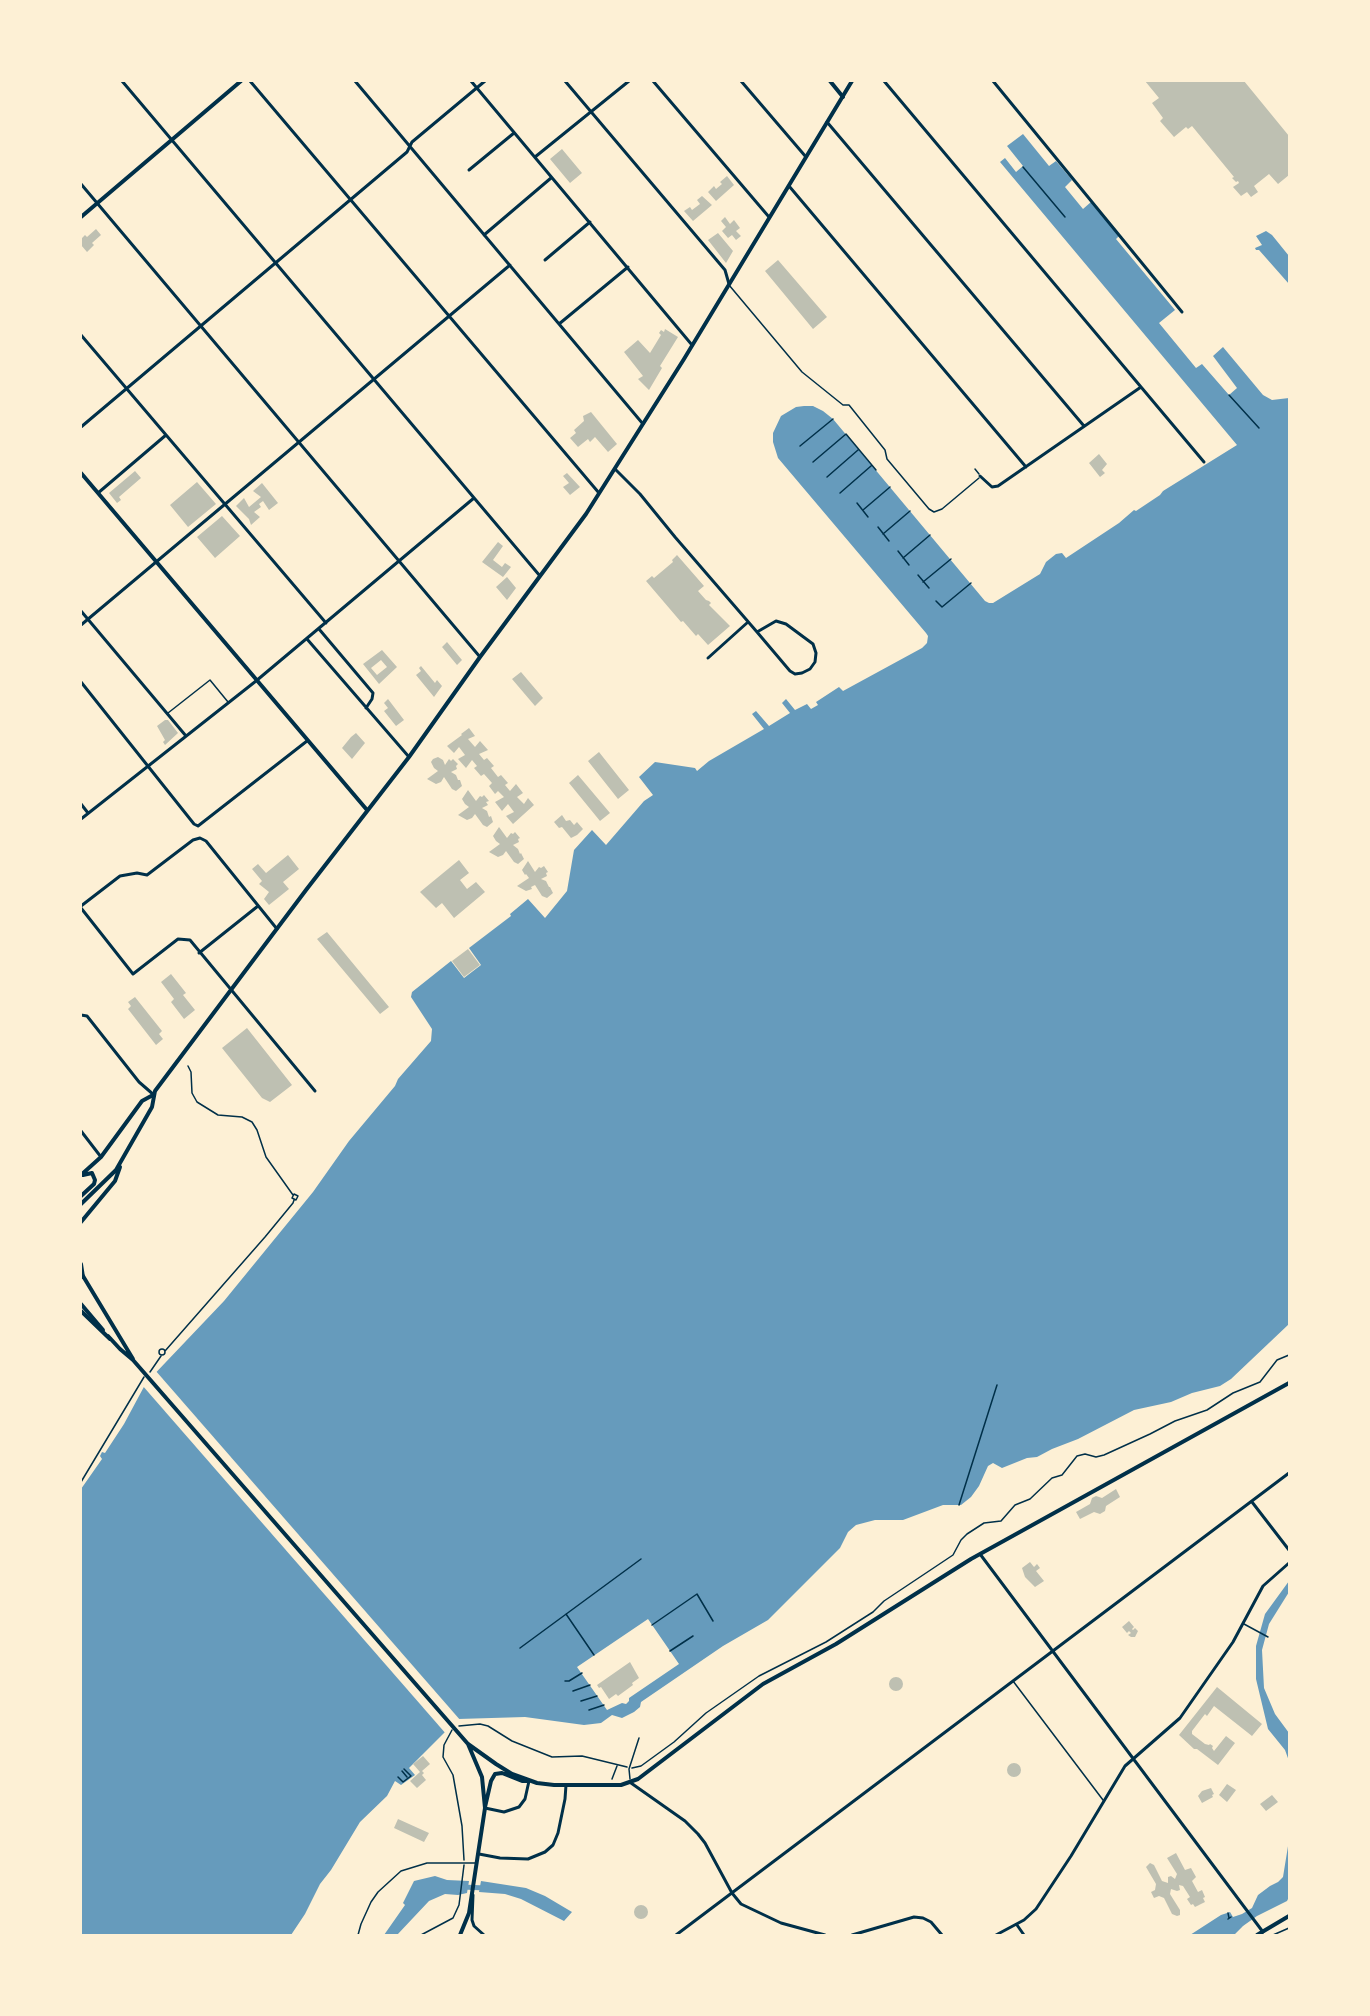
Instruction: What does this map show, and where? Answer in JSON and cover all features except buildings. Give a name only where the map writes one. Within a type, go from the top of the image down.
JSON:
[{"type":"street","points":[[122,81],[540,576]]},
{"type":"street","points":[[81,217],[241,81]]},
{"type":"street","points":[[250,81],[599,493]]},
{"type":"street","points":[[355,81],[643,424]]},
{"type":"street","points":[[471,81],[692,345]]},
{"type":"street","points":[[81,427],[407,152],[412,142],[485,81]]},
{"type":"street","points":[[565,81],[725,270],[729,284]]},
{"type":"street","points":[[535,157],[629,81]]},
{"type":"street","points":[[653,81],[769,217]]},
{"type":"street","points":[[741,81],[806,157]]},
{"type":"street","points":[[830,81],[843,97]]},
{"type":"street","points":[[81,1176],[101,1156],[142,1101],[154,1095],[230,991],[409,757],[599,493],[692,345],[852,81]]},
{"type":"street","points":[[884,81],[1204,462]]},
{"type":"street","points":[[993,81],[1182,312]]},
{"type":"street","points":[[827,122],[1084,426]]},
{"type":"street","points":[[470,170],[514,133]]},
{"type":"street","points":[[484,235],[552,177]]},
{"type":"street","points":[[81,184],[480,657]]},
{"type":"street","points":[[789,185],[1026,467]]},
{"type":"street","points":[[545,260],[590,222]]},
{"type":"street","points":[[81,625],[510,265]]},
{"type":"street","points":[[559,324],[628,267]]},
{"type":"street","points":[[81,335],[326,623]]},
{"type":"street","points":[[980,477],[989,486],[995,487],[1141,387]]},
{"type":"street","points":[[98,493],[166,435]]},
{"type":"street","points":[[615,469],[639,494],[748,622],[792,672],[797,674],[807,671],[815,662],[816,653],[813,644],[786,624],[776,621],[757,632]]},
{"type":"street","points":[[81,473],[367,810]]},
{"type":"street","points":[[81,819],[256,681],[474,498]]},
{"type":"street","points":[[81,611],[186,736]]},
{"type":"street","points":[[708,658],[748,622]]},
{"type":"street","points":[[319,629],[373,693],[366,708]]},
{"type":"street","points":[[307,639],[409,757]]},
{"type":"street","points":[[81,682],[194,824],[200,826],[307,741]]},
{"type":"street","points":[[81,804],[88,813]]},
{"type":"street","points":[[277,929],[206,841],[200,838],[193,840],[147,875],[136,873],[120,876],[81,907],[133,974],[176,941],[183,938],[190,940],[315,1091]]},
{"type":"street","points":[[199,953],[258,906]]},
{"type":"street","points":[[82,1015],[88,1017],[143,1087],[154,1095]]},
{"type":"street","points":[[81,1204],[110,1177],[121,1162],[153,1107],[154,1095]]},
{"type":"street","points":[[81,1131],[101,1156]]},
{"type":"street","points":[[81,1222],[115,1181],[121,1162]]},
{"type":"street","points":[[81,1176],[92,1173],[95,1178],[94,1184],[81,1196]]},
{"type":"street","points":[[81,1264],[82,1276],[134,1360]]},
{"type":"street","points":[[81,1304],[110,1339]]},
{"type":"street","points":[[81,1311],[134,1360],[466,1742],[496,1764],[529,1780],[546,1784],[631,1783],[667,1759],[763,1684],[836,1644],[980,1554],[1289,1383]]},
{"type":"street","points":[[676,1935],[1289,1473]]},
{"type":"street","points":[[1251,1502],[1289,1550]]},
{"type":"street","points":[[980,1554],[1263,1932]]},
{"type":"street","points":[[996,1935],[1017,1925],[1036,1909],[1125,1766],[1167,1732],[1180,1718],[1244,1623],[1263,1586],[1289,1563]]},
{"type":"street","points":[[466,1742],[482,1777],[485,1808]]},
{"type":"street","points":[[460,1935],[468,1917],[491,1781],[495,1774],[502,1773],[522,1781],[529,1780]]},
{"type":"street","points":[[485,1808],[504,1812],[519,1807],[525,1799],[529,1780]]},
{"type":"street","points":[[631,1783],[685,1821],[698,1834],[732,1893],[741,1904],[769,1918],[825,1935]]},
{"type":"street","points":[[479,1854],[500,1858],[528,1859],[546,1852],[553,1845],[558,1833],[566,1799],[566,1785]]},
{"type":"street","points":[[472,1893],[472,1920],[474,1926],[484,1935]]},
{"type":"street","points":[[1257,1935],[1289,1916]]},
{"type":"street","points":[[852,1935],[914,1917],[931,1922],[942,1935]]},
{"type":"street","points":[[1017,1925],[1024,1935]]},
{"type":"lane","points":[[729,284],[802,372],[837,401],[843,405],[849,405],[885,450],[887,459],[930,509],[934,512],[942,509],[980,477],[975,469]]},
{"type":"lane","points":[[167,714],[210,680],[229,703]]},
{"type":"lane","points":[[1244,1623],[1267,1637]]},
{"type":"lane","points":[[1013,1681],[1104,1801]]},
{"type":"lane","points":[[631,1783],[629,1768],[639,1738]]},
{"type":"lane","points":[[358,1935],[371,1902],[378,1892],[401,1871],[427,1863],[477,1863]]},
{"type":"path","points":[[1023,166],[1065,217]]},
{"type":"path","points":[[1229,395],[1259,428]]},
{"type":"path","points":[[800,446],[833,419]]},
{"type":"path","points":[[813,462],[846,434],[876,470]]},
{"type":"path","points":[[827,477],[859,450]]},
{"type":"path","points":[[840,493],[872,466]]},
{"type":"path","points":[[863,510],[890,487]]},
{"type":"path","points":[[857,503],[868,517]]},
{"type":"path","points":[[883,534],[910,511]]},
{"type":"path","points":[[878,527],[889,541]]},
{"type":"path","points":[[903,558],[930,535]]},
{"type":"path","points":[[898,551],[909,565]]},
{"type":"path","points":[[923,582],[951,559]]},
{"type":"path","points":[[918,575],[929,588]]},
{"type":"path","points":[[936,601],[942,607],[971,583]]},
{"type":"path","points":[[188,1066],[191,1072],[192,1093],[197,1102],[218,1115],[242,1117],[252,1122],[266,1157],[294,1200]]},
{"type":"path","points":[[81,1482],[140,1384],[165,1351],[298,1196],[296,1194],[293,1196]]},
{"type":"path","points":[[161,1356],[159,1351],[162,1349],[165,1351]]},
{"type":"path","points":[[421,1935],[450,1921],[459,1905],[464,1878],[462,1826],[455,1783],[443,1757],[447,1737],[455,1727],[480,1724],[512,1741],[552,1757],[582,1756],[629,1768],[642,1766],[674,1742],[706,1713],[759,1676],[826,1642],[873,1612],[884,1600],[953,1555],[967,1534],[984,1523],[1001,1521],[1015,1505],[1030,1499],[1052,1478],[1061,1476],[1077,1456],[1085,1454],[1100,1456],[1150,1434],[1175,1420],[1207,1410],[1233,1393],[1260,1382],[1277,1360],[1289,1355]]},
{"type":"path","points":[[959,1505],[997,1384]]},
{"type":"path","points":[[520,1648],[641,1559]]},
{"type":"path","points":[[652,1625],[697,1594],[713,1621]]},
{"type":"path","points":[[566,1614],[594,1655]]},
{"type":"path","points":[[670,1651],[693,1636]]},
{"type":"path","points":[[565,1681],[582,1673]]},
{"type":"path","points":[[573,1691],[590,1685]]},
{"type":"path","points":[[581,1701],[597,1696]]},
{"type":"path","points":[[589,1710],[604,1705]]},
{"type":"path","points":[[612,1779],[617,1765]]},
{"type":"path","points":[[398,1777],[403,1782],[411,1776],[404,1769]]},
{"type":"path","points":[[402,1771],[408,1778]]},
{"type":"path","points":[[1228,1913],[1230,1918]]},
{"type":"path","points":[[1273,1935],[1289,1928]]},
{"type":"water","points":[[1023,134],[1049,166],[1056,161],[1072,180],[1065,187],[1083,209],[1091,202],[1119,236],[1116,239],[1175,310],[1159,323],[1196,368],[1202,364],[1229,395],[1237,388],[1213,356],[1223,347],[1263,395],[1272,400],[1289,398],[1289,1324],[1231,1379],[1220,1386],[1192,1393],[1171,1402],[1134,1410],[1037,1457],[1027,1458],[1002,1468],[993,1463],[988,1466],[971,1497],[961,1505],[943,1505],[903,1520],[875,1520],[856,1525],[848,1532],[840,1548],[768,1620],[723,1646],[641,1702],[640,1707],[634,1712],[622,1718],[612,1715],[601,1723],[584,1725],[525,1717],[458,1719],[409,1768],[415,1775],[401,1785],[395,1781],[387,1796],[360,1822],[320,1884],[291,1935],[81,1935],[81,1489],[102,1459],[100,1456],[102,1452],[105,1453],[124,1424],[146,1383],[224,1301],[313,1192],[349,1141],[395,1086],[398,1079],[431,1041],[432,1029],[411,997],[412,992],[451,961],[464,978],[481,965],[469,948],[511,916],[510,914],[528,899],[545,918],[567,891],[574,850],[592,830],[606,845],[644,801],[653,795],[639,777],[655,762],[695,768],[697,771],[709,761],[764,729],[752,714],[756,711],[769,726],[790,713],[782,703],[786,699],[795,710],[807,704],[811,709],[818,705],[816,702],[839,687],[843,691],[922,648],[927,643],[926,633],[778,458],[773,433],[781,416],[796,407],[813,406],[833,419],[989,603],[993,603],[1040,574],[1046,562],[1056,554],[1062,553],[1066,558],[1119,523],[1134,510],[1136,511],[1163,491],[1237,445],[1000,162],[1005,158],[1016,172],[1023,166],[1007,146]],"holes":[[[648,1619],[679,1664],[629,1698],[626,1704],[622,1703],[607,1710],[577,1667]]]},
{"type":"water","points":[[1266,231],[1289,256],[1289,284],[1255,248],[1262,245],[1256,236]]},
{"type":"water","points":[[1289,1581],[1289,1592],[1269,1624],[1262,1650],[1264,1688],[1275,1714],[1289,1733],[1289,1761],[1285,1750],[1268,1729],[1256,1679],[1256,1646],[1265,1614]]},
{"type":"water","points":[[1289,1840],[1289,1897],[1287,1901],[1257,1916],[1234,1935],[1190,1935],[1221,1915],[1230,1912],[1233,1917],[1252,1908],[1258,1895],[1283,1877]]},
{"type":"water","points":[[435,1876],[447,1880],[469,1881],[467,1893],[445,1894],[429,1901],[397,1935],[384,1935],[405,1905],[403,1903],[414,1881]]},
{"type":"water","points":[[481,1881],[526,1888],[572,1912],[564,1921],[521,1899],[505,1894],[479,1892]]},
{"type":"pier","points":[[155,1370],[461,1721],[447,1735],[142,1385]]},
{"type":"waterway","points":[[462,1887],[486,1888]]}]
